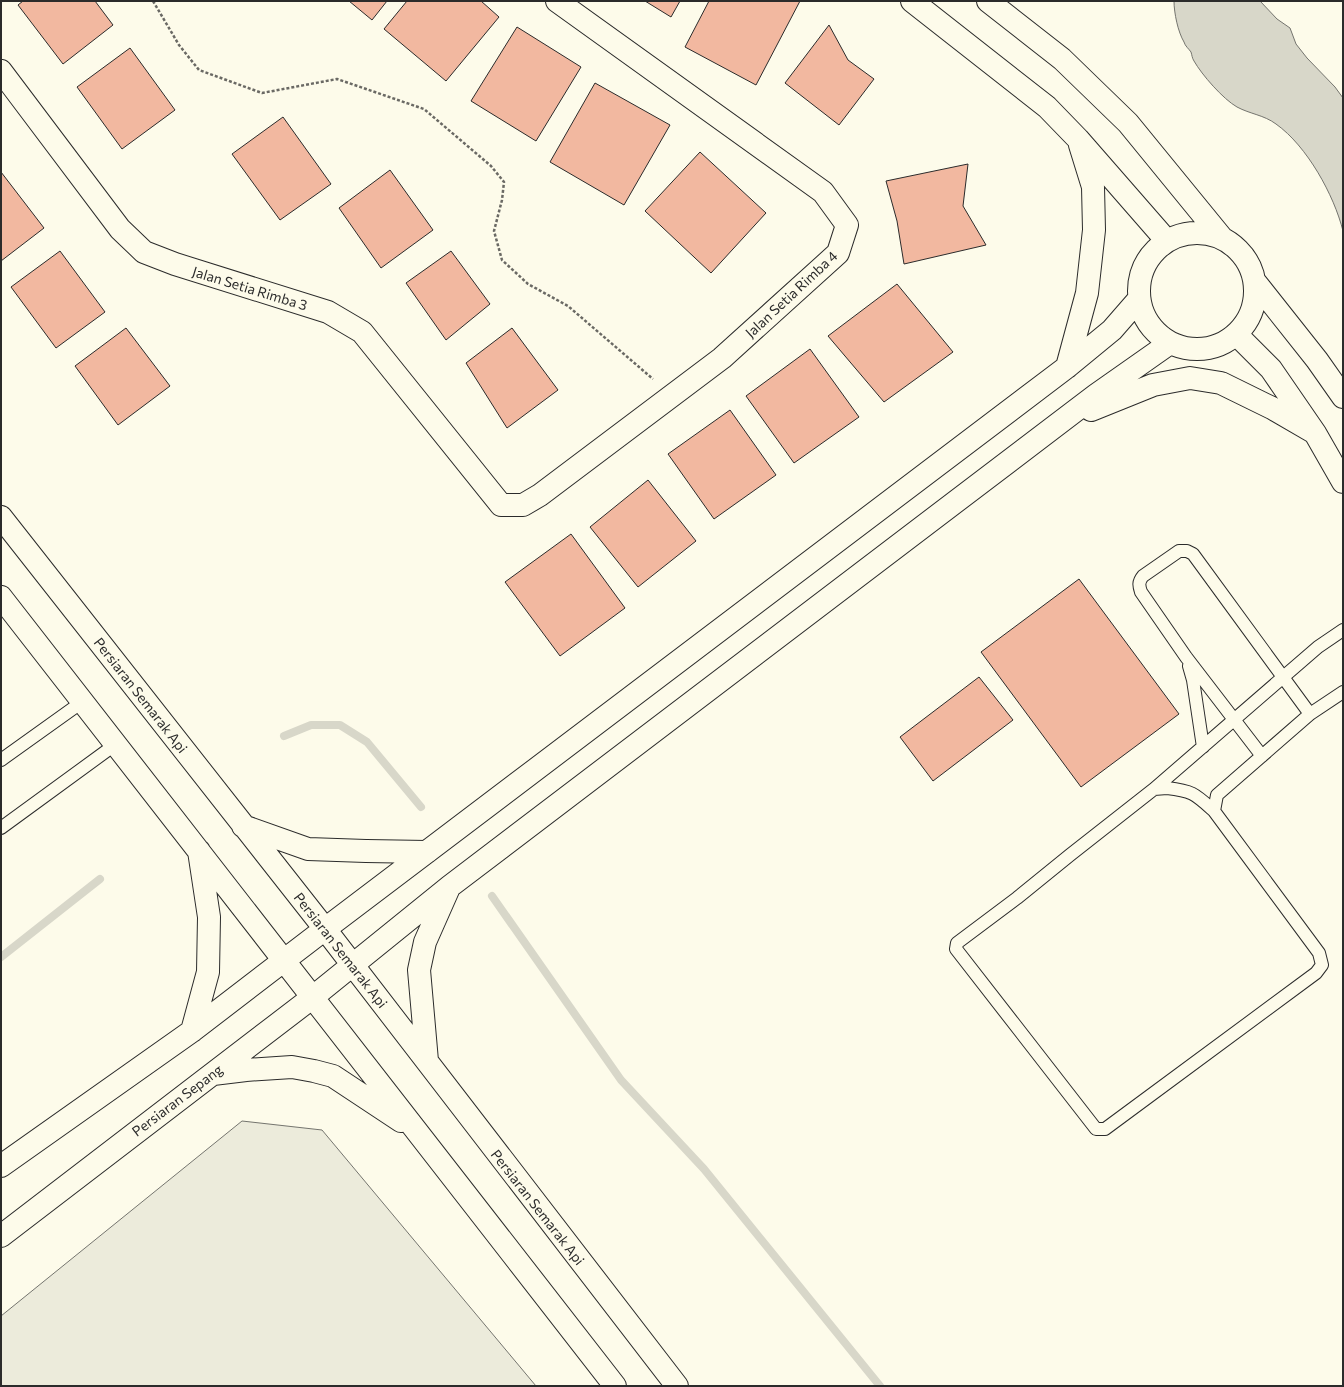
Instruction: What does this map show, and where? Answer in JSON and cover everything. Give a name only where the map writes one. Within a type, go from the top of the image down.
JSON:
[{"type":"street","name":"Jalan Setia Rimba 4","points":[[501,505],[524,505],[540,495],[722,358],[838,253],[847,225],[823,192],[557,1]]},
{"type":"street","points":[[912,1],[1047,107],[1078,139],[1167,240]]},
{"type":"street","points":[[988,1],[1062,59],[1128,123],[1222,238]]},
{"type":"street","name":"Jalan Setia Rimba 3","points":[[1,71],[120,229],[144,252],[175,264],[328,312],[362,332],[501,505]]},
{"type":"street","points":[[1067,367],[1087,293],[1094,230],[1093,187],[1078,139]]},
{"type":"street","points":[[1204,232],[1222,238],[1238,249],[1250,264],[1256,283],[1256,302],[1249,320],[1237,335],[1222,345],[1205,349],[1187,349],[1170,343],[1155,332],[1144,316],[1139,299],[1139,282],[1144,266],[1154,251],[1167,240],[1185,233],[1204,232]]},
{"type":"street","points":[[1256,283],[1317,360],[1343,398]]},
{"type":"street","points":[[1,1166],[192,1031],[325,928],[1067,367],[1112,330],[1139,299]]},
{"type":"street","points":[[1237,335],[1270,369],[1315,433],[1343,482]]},
{"type":"street","points":[[1060,423],[1096,395],[1170,343]]},
{"type":"street","points":[[1060,423],[1122,396],[1153,385],[1190,378],[1221,382],[1272,408],[1315,433]]},
{"type":"street","name":"Persiaran Sepang","points":[[1,1236],[313,997],[449,887],[1060,423]]},
{"type":"street","name":"Persiaran Semarak Api","points":[[1,517],[325,928],[677,1386]]},
{"type":"street","points":[[1,598],[615,1386]]},
{"type":"street","points":[[244,826],[308,849],[426,852]]},
{"type":"street","points":[[192,1031],[208,972],[209,917],[199,851]]},
{"type":"street","points":[[427,1061],[419,970],[425,942],[449,887]]},
{"type":"street","points":[[212,1074],[292,1067],[333,1076],[417,1132]]},
{"type":"lane","points":[[1262,756],[1186,657],[1141,592],[1139,586],[1140,580],[1143,576],[1179,551],[1187,550],[1194,554],[1310,714]]},
{"type":"lane","points":[[1154,789],[1167,788],[1184,790],[1197,795],[1214,810],[1319,954],[1322,964],[1316,973],[1135,1107],[1105,1128],[1096,1129],[956,949],[957,943],[1017,898],[1154,789],[1318,647],[1343,630]]},
{"type":"lane","points":[[1186,657],[1193,680],[1203,747]]},
{"type":"lane","points":[[1214,810],[1217,795],[1310,714],[1343,692]]},
{"type":"lane","points":[[1,760],[82,702]]},
{"type":"lane","points":[[1,828],[116,744]]},
{"type":"path","points":[[153,1],[179,45],[199,70],[262,93],[337,79],[424,109],[491,166],[504,182],[502,200],[494,231],[502,260],[528,284],[568,306],[672,396]]},
{"type":"shaded area","points":[[1174,1],[1260,1],[1277,19],[1290,28],[1296,44],[1307,58],[1335,87],[1343,98],[1343,231],[1339,217],[1326,187],[1318,172],[1298,145],[1276,124],[1231,103],[1219,93],[1202,73],[1193,60],[1191,52],[1185,45],[1178,28]]},
{"type":"shaded area","points":[[242,1121],[322,1130],[536,1386],[1,1386],[1,1316]]},
{"type":"building","points":[[23,1],[95,1],[113,25],[63,64],[18,5]]},
{"type":"building","points":[[349,1],[387,1],[372,20]]},
{"type":"building","points":[[407,1],[481,1],[499,17],[446,81],[384,29]]},
{"type":"building","points":[[645,1],[680,1],[671,17]]},
{"type":"building","points":[[709,1],[800,1],[756,85],[685,47]]},
{"type":"building","points":[[829,25],[848,60],[874,79],[839,125],[785,83]]},
{"type":"building","points":[[517,27],[581,67],[536,141],[471,101]]},
{"type":"building","points":[[130,48],[175,110],[122,149],[77,87]]},
{"type":"building","points":[[595,83],[670,125],[624,205],[550,162]]},
{"type":"building","points":[[283,117],[331,184],[280,220],[232,154]]},
{"type":"building","points":[[700,152],[766,213],[711,273],[645,211]]},
{"type":"building","points":[[968,164],[963,206],[986,245],[904,264],[897,221],[886,181]]},
{"type":"building","points":[[390,170],[433,230],[381,268],[339,208]]},
{"type":"building","points":[[1,172],[44,228],[1,261]]},
{"type":"building","points":[[60,251],[105,312],[56,348],[11,287]]},
{"type":"building","points":[[451,251],[490,304],[446,340],[406,283]]},
{"type":"building","points":[[897,284],[953,352],[884,402],[828,336]]},
{"type":"building","points":[[126,328],[170,386],[118,425],[75,366]]},
{"type":"building","points":[[512,328],[558,390],[507,428],[466,363]]},
{"type":"building","points":[[810,349],[859,417],[794,463],[746,396]]},
{"type":"building","points":[[730,410],[776,475],[714,519],[668,454]]},
{"type":"building","points":[[648,480],[696,541],[638,587],[590,527]]},
{"type":"building","points":[[571,534],[625,608],[560,656],[505,582]]},
{"type":"building","points":[[1079,579],[1179,714],[1081,787],[981,652]]},
{"type":"building","points":[[979,677],[1013,720],[933,781],[900,737]]},
{"type":"waterway","points":[[284,736],[311,725],[340,725],[367,742],[421,807]]},
{"type":"waterway","points":[[1,957],[100,879]]},
{"type":"waterway","points":[[492,896],[621,1080],[704,1169],[880,1386]]}]
